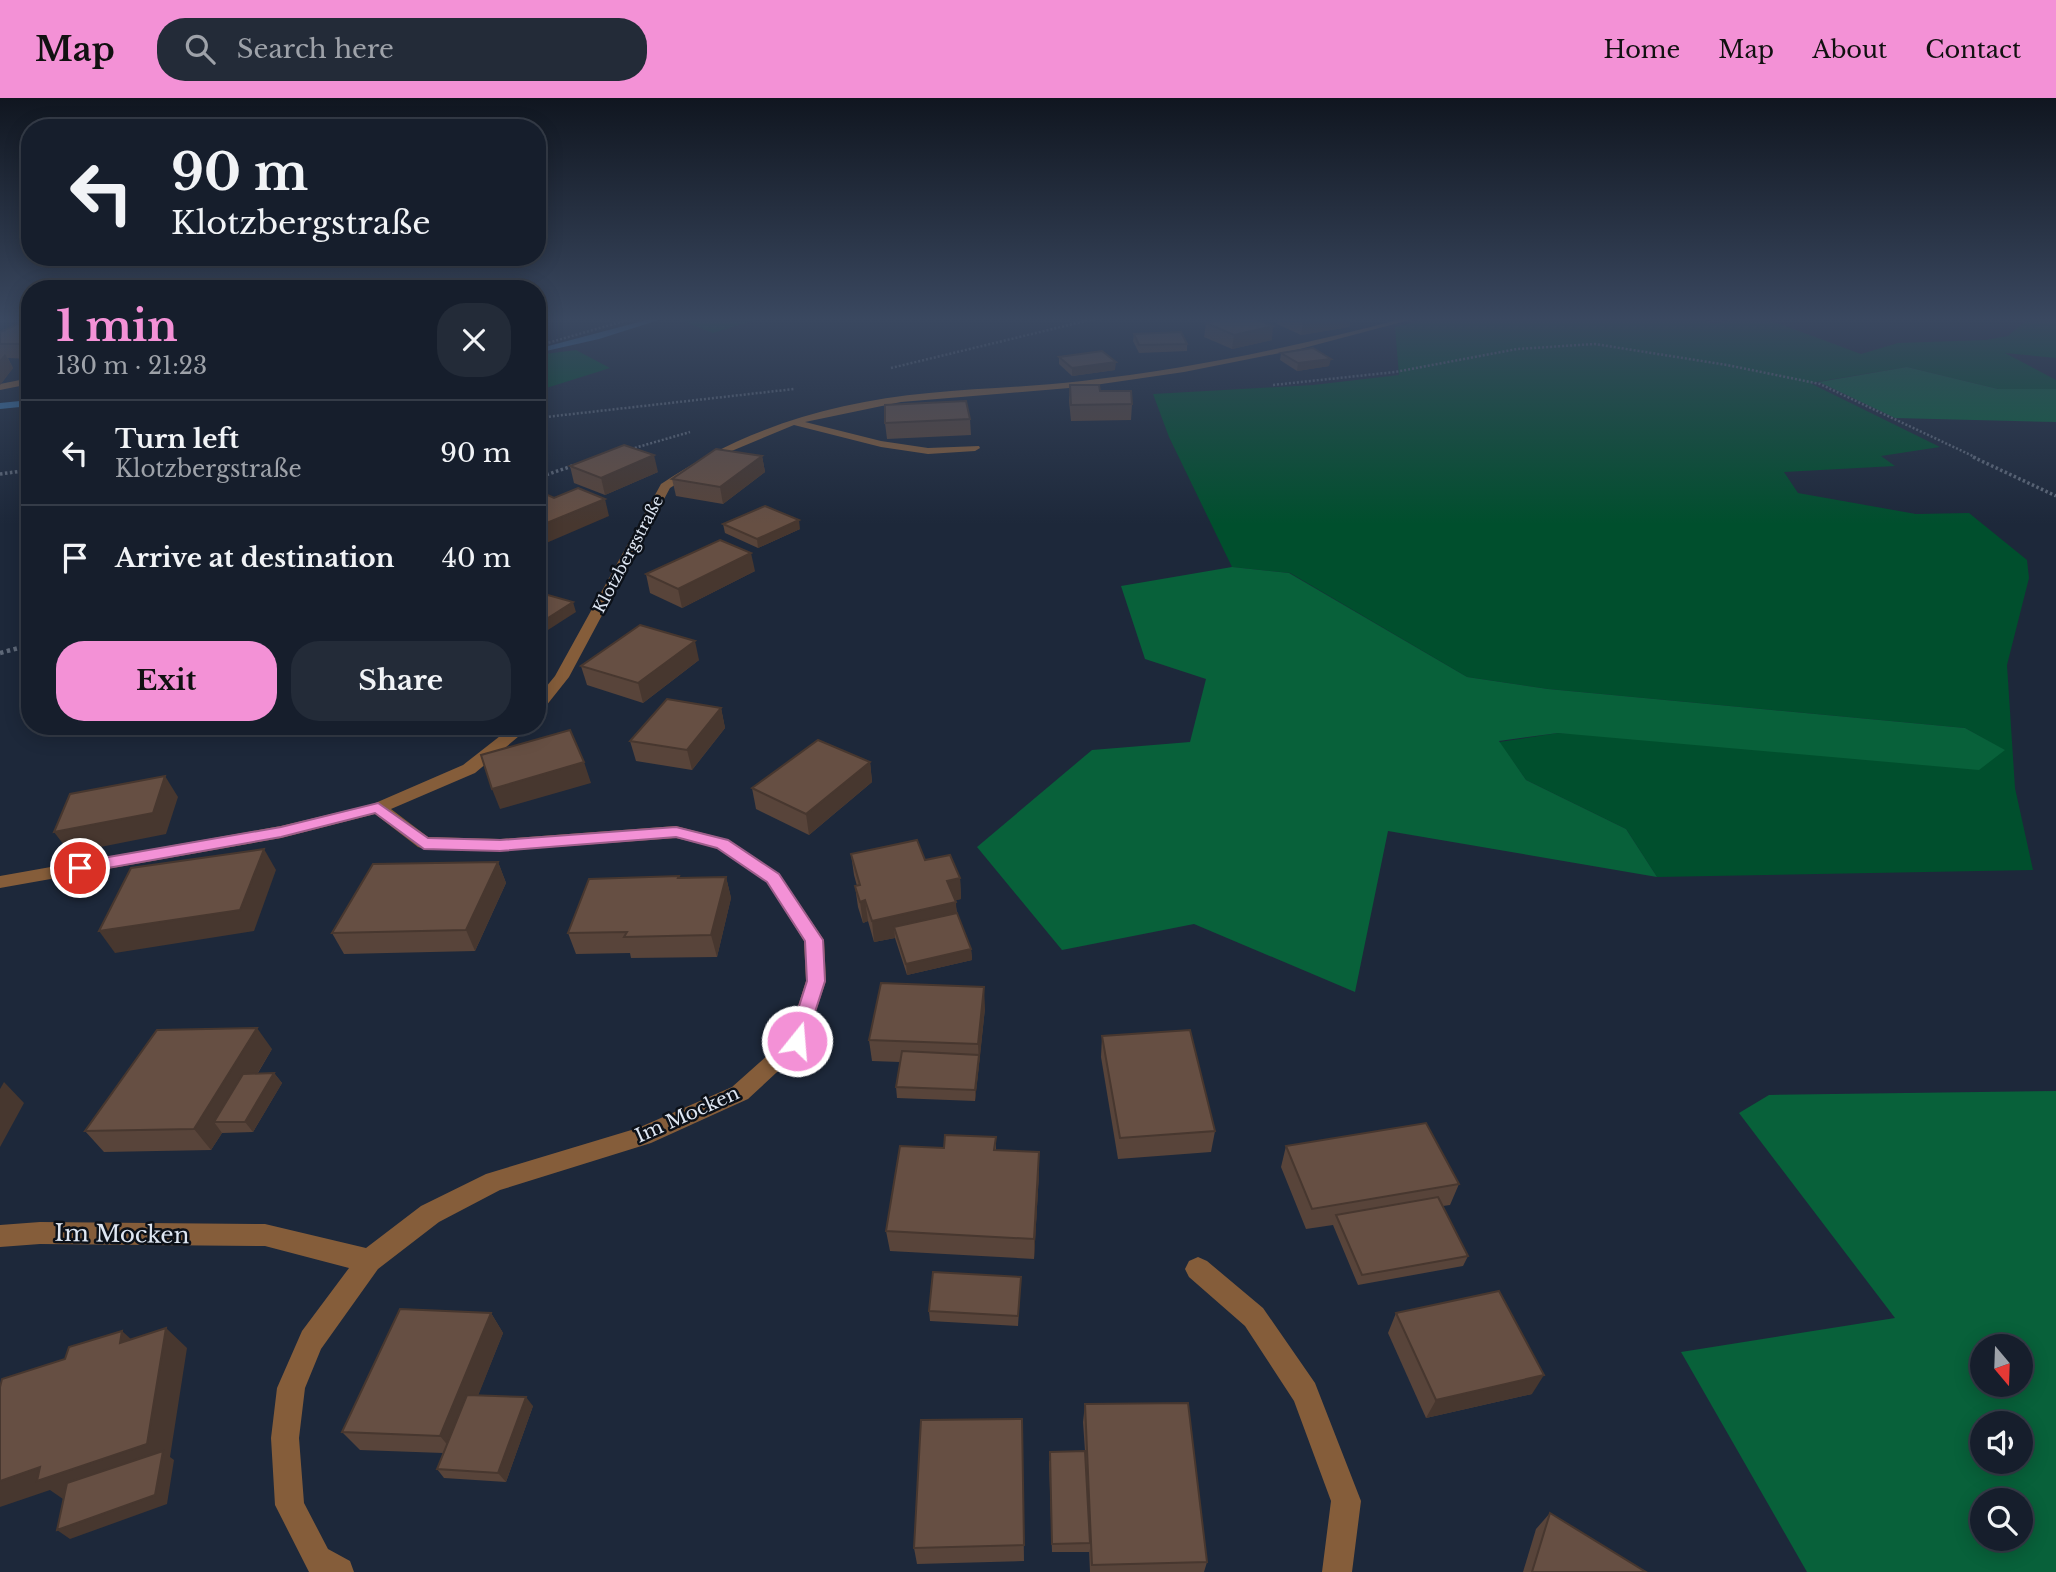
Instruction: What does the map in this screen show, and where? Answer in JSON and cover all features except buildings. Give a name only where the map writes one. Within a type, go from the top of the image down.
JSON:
[{"type":"street","name":"Klotzbergstraße","points":[[546,697],[562,677],[665,486],[689,468],[738,443],[825,414],[901,399],[1017,392],[1057,387]]},
{"type":"street","points":[[797,422],[881,444],[928,450],[975,448]]},
{"type":"street","points":[[0,882],[281,832],[378,808],[469,769],[512,735]]},
{"type":"street","name":"Im Mocken","points":[[339,1572],[317,1560],[290,1505],[285,1438],[291,1388],[311,1340],[369,1261],[430,1214],[494,1181],[643,1136],[740,1093],[797,1041],[816,981],[814,940],[773,878],[723,844],[676,832],[500,845],[424,843],[378,808]]},
{"type":"street","name":"Im Mocken","points":[[0,1236],[40,1233],[265,1235],[369,1261]]},
{"type":"street","points":[[1198,1269],[1254,1317],[1306,1393],[1346,1502],[1337,1572]]},
{"type":"path","points":[[1826,387],[2056,496]]},
{"type":"path","points":[[546,417],[799,388]]},
{"type":"path","points":[[628,450],[692,432]]},
{"type":"path","points":[[546,475],[584,463]]},
{"type":"path","points":[[0,474],[21,471]]},
{"type":"path","points":[[0,653],[21,647]]},
{"type":"green space","points":[[1281,387],[1818,387],[1940,447],[1881,456],[1895,466],[1784,472],[1798,493],[1916,514],[1969,513],[2027,560],[2029,578],[2007,665],[2015,788],[2033,870],[1657,877],[1626,829],[1526,780],[1499,742],[1558,733],[2004,750],[1965,728],[1548,689],[1467,677],[1290,573],[1232,567],[1169,437],[1153,394]]},
{"type":"green space","points":[[1829,387],[2056,389],[2056,422],[1895,418]]},
{"type":"green space","points":[[1989,387],[2056,387],[2056,389]]},
{"type":"green space","points":[[1232,567],[1289,573],[1467,677],[1548,689],[1965,728],[2005,750],[1979,770],[1558,733],[1499,741],[1526,780],[1626,829],[1657,877],[1388,831],[1355,992],[1194,924],[1062,950],[977,847],[1092,750],[1190,742],[1206,679],[1145,659],[1121,586]]},
{"type":"green space","points":[[2056,1091],[2056,1572],[1807,1572],[1681,1352],[1895,1318],[1739,1113],[1769,1095]]},
{"type":"waterway","points":[[0,406],[21,404]]},
{"type":"route","points":[[80,868],[281,832],[378,808],[424,843],[500,845],[676,832],[723,844],[773,878],[814,940],[816,981],[797,1041]]}]
